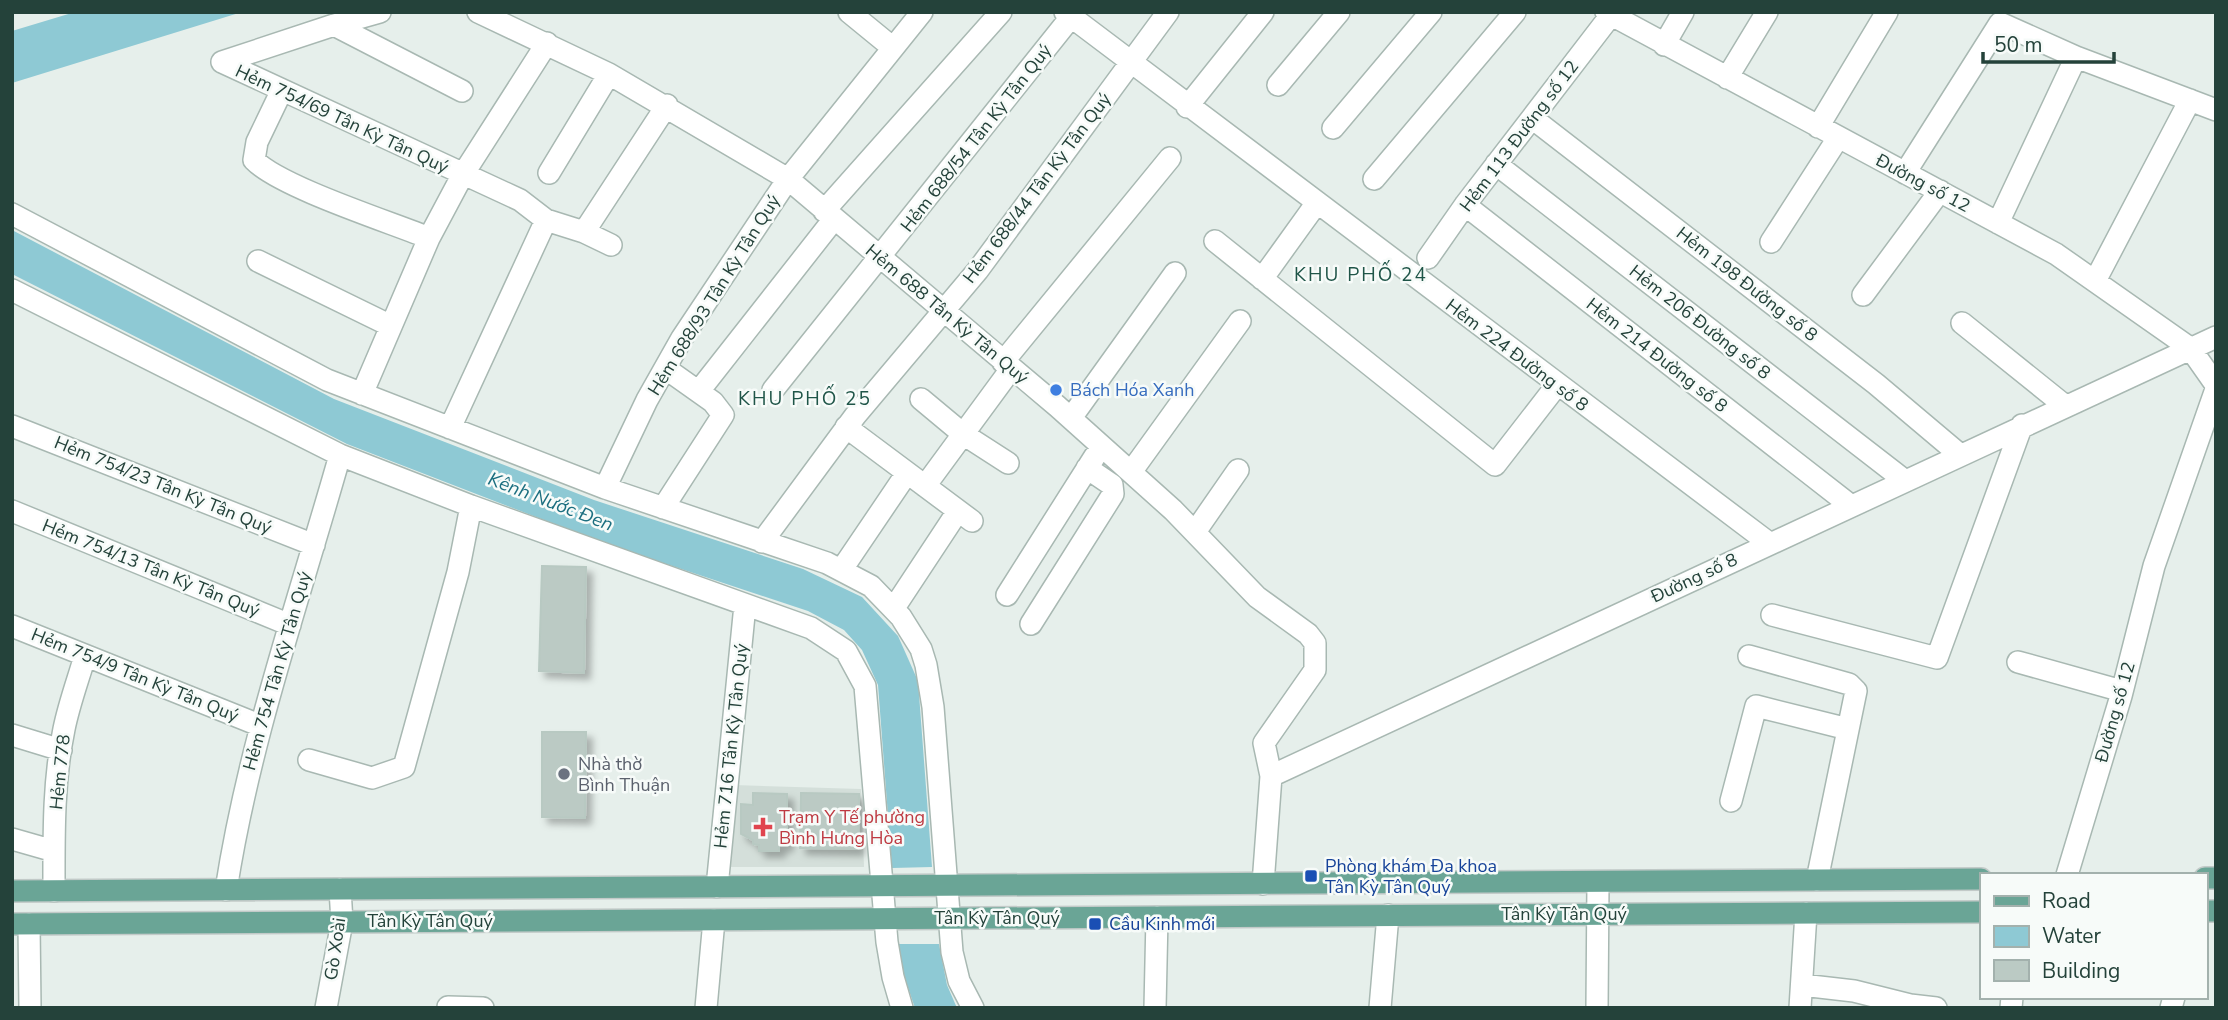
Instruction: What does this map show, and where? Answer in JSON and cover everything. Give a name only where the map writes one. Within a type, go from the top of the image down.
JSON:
[{"type":"main road","name":"Tân Kỳ Tân Quý","points":[[12,891],[1980,879]]},
{"type":"main road","name":"Tân Kỳ Tân Quý","points":[[21,924],[1980,912]]},
{"type":"street","points":[[334,25],[380,12]]},
{"type":"street","name":"Hẻm 688 Tân Kỳ Tân Quý","points":[[478,12],[610,74],[788,179],[941,312],[1071,418],[1195,531],[1257,597],[1308,634],[1315,643],[1315,670],[1264,743],[1271,776]]},
{"type":"street","points":[[849,12],[893,48]]},
{"type":"street","name":"Hẻm 688/93 Tân Kỳ Tân Quý","points":[[605,488],[665,368],[788,179],[922,12]]},
{"type":"street","points":[[699,391],[829,215],[1001,12]]},
{"type":"street","name":"Hẻm 688/44 Tân Kỳ Tân Quý","points":[[762,542],[846,427],[978,270],[1168,12]]},
{"type":"street","points":[[1187,107],[1263,12]]},
{"type":"street","points":[[1278,85],[1339,12]]},
{"type":"street","points":[[1333,128],[1431,12]]},
{"type":"street","points":[[1374,179],[1515,12]]},
{"type":"street","points":[[1664,45],[1683,12]]},
{"type":"street","points":[[1727,78],[1767,12]]},
{"type":"street","points":[[1818,127],[1887,12]]},
{"type":"street","name":"Hẻm 224 Đường số 8","points":[[1070,14],[1187,107],[1769,543]]},
{"type":"street","name":"Hẻm 688/54 Tân Kỳ Tân Quý","points":[[773,390],[880,259],[1070,14]]},
{"type":"street","name":"Đường số 12","points":[[1608,14],[2056,254],[2190,348],[2216,387],[2154,566],[2122,691],[2068,873]]},
{"type":"street","name":"Hẻm 113 Đường số 12","points":[[1428,258],[1608,14]]},
{"type":"street","points":[[1905,173],[2000,23],[2076,57],[2216,110]]},
{"type":"street","points":[[334,25],[462,91]]},
{"type":"street","name":"Hẻm 754/69 Tân Kỳ Tân Quý","points":[[334,25],[222,62],[462,176],[520,200],[546,220],[584,232],[611,245]]},
{"type":"street","points":[[362,394],[429,238],[462,176],[547,43]]},
{"type":"street","points":[[1998,223],[2076,57]]},
{"type":"street","points":[[549,173],[610,74]]},
{"type":"street","points":[[282,90],[257,142],[254,160],[292,183],[429,238]]},
{"type":"street","points":[[2095,281],[2190,100]]},
{"type":"street","points":[[584,232],[667,106]]},
{"type":"street","name":"Hẻm 198 Đường số 8","points":[[1532,118],[1877,384],[1959,454]]},
{"type":"street","points":[[1771,242],[1838,138]]},
{"type":"street","points":[[925,486],[963,434],[1007,365],[1170,158]]},
{"type":"street","name":"Hẻm 206 Đường số 8","points":[[1496,164],[1904,480]]},
{"type":"street","points":[[1863,295],[1940,191]]},
{"type":"street","points":[[1262,279],[1316,204]]},
{"type":"street","name":"Hẻm 214 Đường số 8","points":[[1465,205],[1850,505]]},
{"type":"street","points":[[12,214],[327,380],[605,488],[842,569],[871,586],[894,608],[921,649],[930,685],[954,965],[973,1008]]},
{"type":"street","points":[[450,428],[546,220]]},
{"type":"street","points":[[1215,241],[1495,465],[1557,385]]},
{"type":"street","points":[[258,261],[391,326]]},
{"type":"street","points":[[1071,418],[1175,273]]},
{"type":"street","points":[[12,290],[340,455],[471,506],[824,635],[846,652],[860,674],[868,701],[889,961],[902,1008]]},
{"type":"street","points":[[1131,472],[1240,321]]},
{"type":"street","points":[[1962,323],[2064,405]]},
{"type":"street","name":"Đường số 8","points":[[1271,776],[2064,405],[2216,337]]},
{"type":"street","points":[[663,508],[723,415],[720,407],[665,368]]},
{"type":"street","points":[[921,399],[963,434],[1008,463]]},
{"type":"street","points":[[1772,615],[1937,658],[2022,425]]},
{"type":"street","name":"Hẻm 754/23 Tân Kỳ Tân Quý","points":[[12,426],[314,545]]},
{"type":"street","points":[[846,427],[965,516],[894,608]]},
{"type":"street","points":[[1007,595],[1101,446]]},
{"type":"street","name":"Hẻm 754 Tân Kỳ Tân Quý","points":[[226,890],[237,819],[259,725],[340,455]]},
{"type":"street","points":[[1031,624],[1113,494],[1112,485],[1087,468]]},
{"type":"street","points":[[1195,531],[1238,470]]},
{"type":"street","points":[[842,569],[907,473]]},
{"type":"street","points":[[309,760],[372,778],[404,766],[458,572],[471,506]]},
{"type":"street","name":"Hẻm 754/13 Tân Kỳ Tân Quý","points":[[12,511],[290,625]]},
{"type":"street","name":"Hẻm 716 Tân Kỳ Tân Quý","points":[[717,887],[745,605]]},
{"type":"street","name":"Hẻm 754/9 Tân Kỳ Tân Quý","points":[[12,626],[259,725]]},
{"type":"street","name":"Hẻm 778","points":[[54,891],[55,797],[61,750],[85,656]]},
{"type":"street","points":[[1749,656],[1854,687],[1856,691],[1817,880]]},
{"type":"street","points":[[2018,662],[2122,691]]},
{"type":"street","points":[[1731,801],[1756,706],[1848,729]]},
{"type":"street","points":[[12,735],[61,750]]},
{"type":"street","points":[[1263,884],[1271,776]]},
{"type":"street","points":[[12,839],[54,851]]},
{"type":"street","points":[[1597,1008],[1598,882]]},
{"type":"street","name":"Gò Xoài","points":[[326,1008],[342,922],[340,889]]},
{"type":"street","points":[[1800,1008],[1806,913]]},
{"type":"street","points":[[1380,1008],[1388,915]]},
{"type":"street","points":[[1155,1008],[1157,917]]},
{"type":"street","points":[[706,1008],[714,919]]},
{"type":"street","points":[[21,924],[30,1008]]},
{"type":"street","points":[[1802,985],[1854,991],[1910,1005],[1936,1008]]},
{"type":"street","points":[[448,1007],[483,1008]]},
{"type":"shaded area","points":[[734,785],[861,789],[864,867],[727,867]]},
{"type":"water","points":[[75,12],[242,12],[12,83],[12,31]]},
{"type":"water","name":"Kênh Nước Đen","points":[[12,230],[334,399],[594,500],[803,569],[862,597],[898,636],[918,681],[932,867],[892,868],[878,685],[862,650],[844,630],[808,611],[606,544],[347,444],[12,274]]},
{"type":"water","points":[[898,944],[939,944],[947,985],[957,1008],[915,1008],[905,979]]},
{"type":"building","points":[[542,566],[586,567],[584,673],[539,671]]},
{"type":"building","name":"Nhà thờ Bình Thuận","points":[[542,732],[586,732],[585,818],[542,817]]},
{"type":"building","points":[[753,793],[787,794],[787,845],[779,845],[779,851],[759,851],[759,845],[753,844],[753,840],[741,834],[741,804],[753,805]]},
{"type":"building","points":[[801,793],[859,794],[858,849],[800,848]]},
{"type":"place","name":"Bách Hóa Xanh","points":[[1056,390]]},
{"type":"place","name":"Nhà thờ Bình Thuận","points":[[564,774]]},
{"type":"place","name":"Trạm Y Tế phường Bình Hưng Hòa","points":[[763,827]]},
{"type":"place","name":"Phòng khám Đa khoa Tân Kỳ Tân Quý","points":[[1311,876]]},
{"type":"place","name":"Cầu Kinh mới","points":[[1095,924]]},
{"type":"district","name":"KHU PHỐ 24","points":[[1361,274]]},
{"type":"district","name":"KHU PHỐ 25","points":[[805,398]]}]
